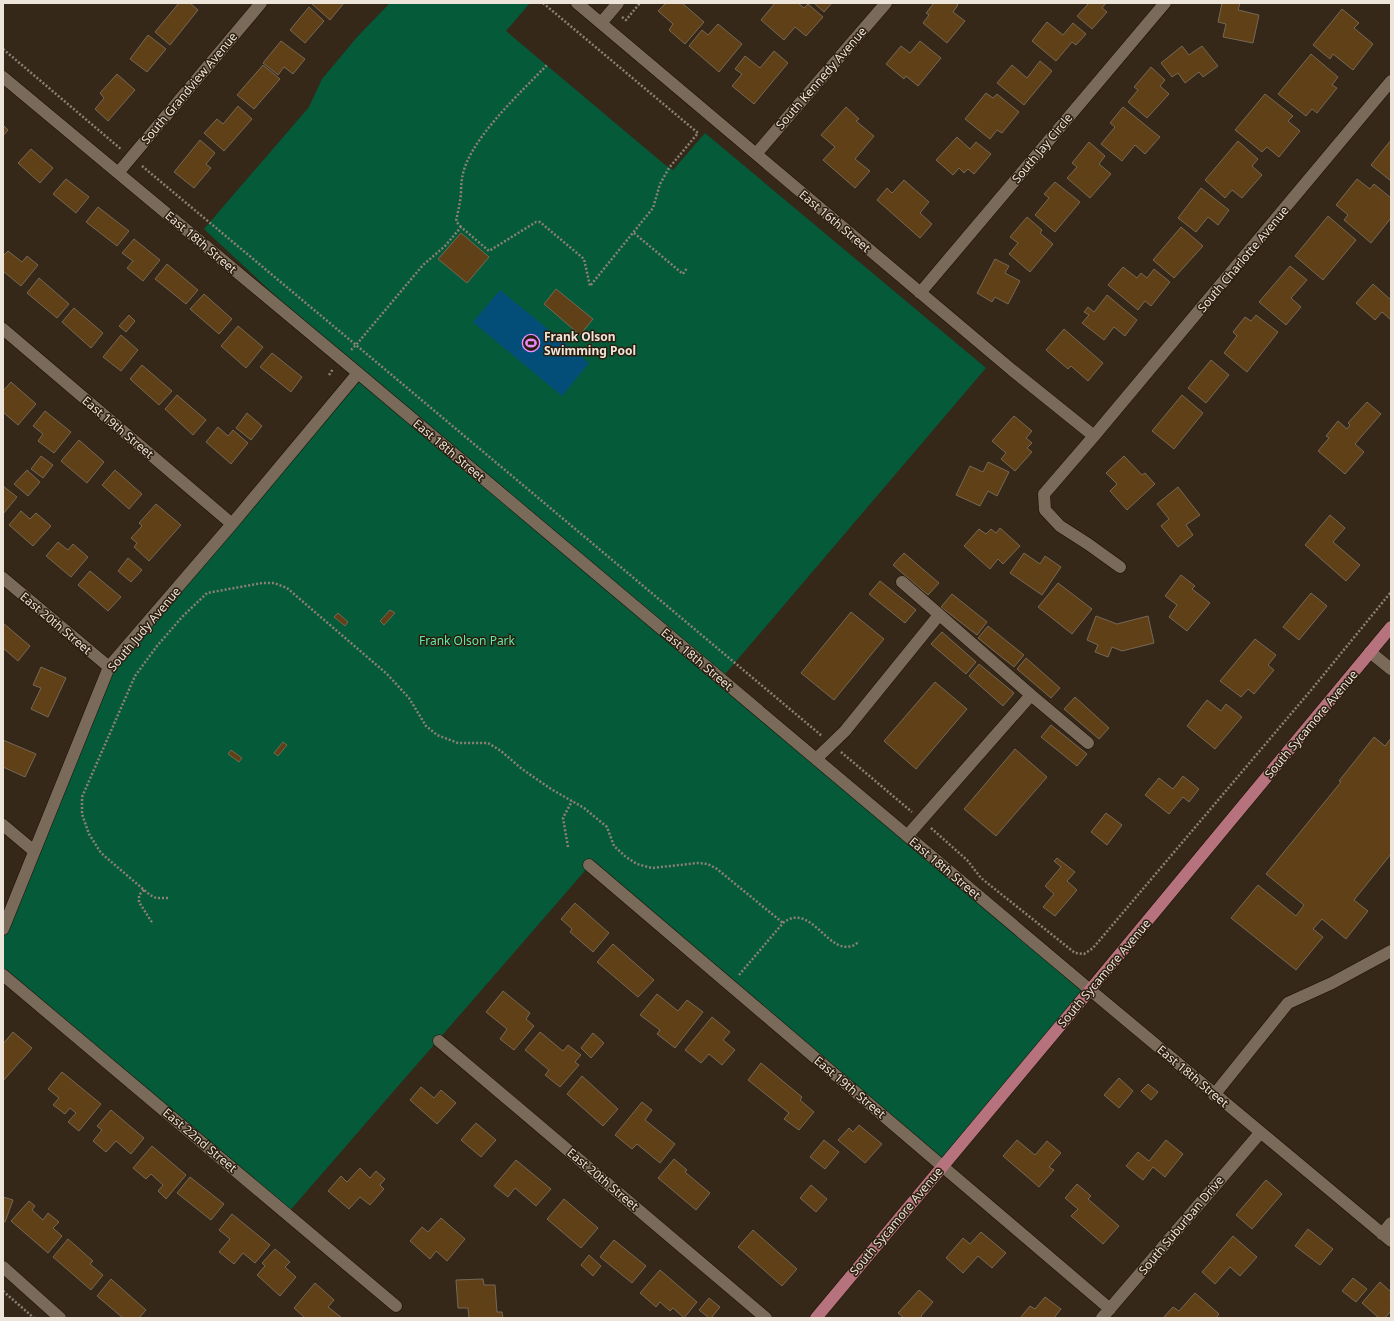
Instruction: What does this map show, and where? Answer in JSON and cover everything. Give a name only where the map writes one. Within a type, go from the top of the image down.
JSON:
[{"type":"main road","name":"South Sycamore Avenue","points":[[816,1318],[1391,627]]},
{"type":"street","name":"South Grandview Avenue","points":[[118,173],[261,3]]},
{"type":"street","name":"East 16th Street","points":[[577,3],[920,293],[1094,436]]},
{"type":"street","points":[[601,23],[618,3]]},
{"type":"street","name":"South Kennedy Avenue","points":[[756,154],[886,3]]},
{"type":"street","name":"South Jay Circle","points":[[920,293],[1165,3]]},
{"type":"street","name":"East 18th Street","points":[[3,76],[1386,1238]]},
{"type":"street","name":"South Charlotte Avenue","points":[[1120,567],[1060,526],[1045,510],[1044,494],[1391,81]]},
{"type":"street","name":"East 19th Street","points":[[3,329],[232,524]]},
{"type":"street","name":"South Judy Avenue","points":[[3,929],[109,668],[358,373]]},
{"type":"street","name":"East 20th Street","points":[[3,578],[109,668]]},
{"type":"street","points":[[902,582],[1088,743]]},
{"type":"street","points":[[816,759],[845,731],[939,615]]},
{"type":"street","points":[[1370,652],[1391,669]]},
{"type":"street","points":[[907,836],[1031,695]]},
{"type":"street","points":[[3,825],[34,851]]},
{"type":"street","name":"East 19th Street","points":[[590,865],[943,1166],[1106,1313]]},
{"type":"street","points":[[1214,1095],[1288,1004],[1332,983],[1391,951]]},
{"type":"street","name":"East 22nd Street","points":[[3,975],[396,1306]]},
{"type":"street","name":"East 20th Street","points":[[439,1041],[766,1318]]},
{"type":"street","name":"South Suburban Drive","points":[[1106,1313],[1260,1133]]},
{"type":"street","points":[[1386,1238],[1391,1223]]},
{"type":"street","points":[[3,1267],[60,1318]]},
{"type":"path","points":[[544,3],[698,133],[669,168],[660,184],[653,208],[590,286],[584,259],[540,222],[536,222],[489,251],[456,221],[461,178],[469,158],[483,135],[517,96],[547,65]]},
{"type":"path","points":[[3,49],[922,820],[967,860],[981,878],[1075,953],[1084,954],[1093,948],[1391,592]]},
{"type":"path","points":[[356,345],[423,265],[445,246],[461,227]]},
{"type":"path","points":[[634,233],[683,274],[687,268]]},
{"type":"path","points":[[168,898],[156,898],[150,895],[101,853],[89,834],[82,814],[82,797],[135,676],[157,646],[177,623],[207,593],[262,583],[274,583],[287,588],[387,674],[410,698],[426,726],[437,735],[458,743],[488,743],[501,751],[522,769],[584,808],[607,827],[614,846],[626,857],[637,864],[652,868],[698,863],[708,864],[717,869],[783,924]]},
{"type":"path","points":[[568,847],[563,818],[572,801]]},
{"type":"path","points":[[144,890],[139,895],[139,902],[153,924]]},
{"type":"path","points":[[730,985],[789,918],[798,918],[810,922],[839,946],[851,947],[859,941]]},
{"type":"path","points":[[3,1291],[34,1318]]},
{"type":"green space","name":"Frank Olson Park","points":[[390,3],[530,3],[506,31],[664,164],[673,170],[705,133],[986,368],[721,679],[1090,990],[943,1166],[590,865],[287,1214],[3,975],[3,929],[109,667],[358,373],[204,229],[309,107],[322,79],[358,36]]},
{"type":"water","name":"Frank Olson Swimming Pool","points":[[500,290],[589,363],[562,396],[473,322]]},
{"type":"building","points":[[179,3],[190,3],[198,10],[170,45],[155,32]]},
{"type":"building","points":[[344,3],[330,20],[312,4]]},
{"type":"building","points":[[666,3],[682,3],[704,22],[685,44],[669,30],[673,24],[658,11]]},
{"type":"building","points":[[775,3],[798,3],[804,8],[808,4],[823,17],[806,36],[795,27],[784,40],[761,20]]},
{"type":"building","points":[[814,3],[832,3],[824,12]]},
{"type":"building","points":[[934,3],[955,3],[958,5],[953,12],[965,21],[947,43],[923,23],[929,15],[926,13]]},
{"type":"building","points":[[1089,3],[1106,3],[1102,8],[1107,12],[1092,29],[1077,16]]},
{"type":"building","points":[[1222,3],[1240,3],[1238,10],[1259,15],[1253,43],[1223,37],[1226,24],[1218,22]]},
{"type":"building","points":[[309,7],[324,21],[305,43],[290,30]]},
{"type":"building","points":[[1342,9],[1359,23],[1354,28],[1373,44],[1353,70],[1333,54],[1330,59],[1313,45]]},
{"type":"building","points":[[1047,22],[1063,35],[1073,23],[1086,34],[1076,45],[1072,42],[1056,61],[1032,41]]},
{"type":"building","points":[[718,24],[742,44],[719,72],[689,46],[702,30],[708,35]]},
{"type":"building","points":[[148,35],[166,49],[147,72],[130,59]]},
{"type":"building","points":[[281,41],[305,59],[293,74],[284,67],[278,75],[263,63]]},
{"type":"building","points":[[920,41],[941,58],[918,86],[906,76],[904,79],[886,64],[901,46],[910,53]]},
{"type":"building","points":[[1182,46],[1189,55],[1202,46],[1218,66],[1203,77],[1199,72],[1185,83],[1178,73],[1172,77],[1161,63]]},
{"type":"building","points":[[774,51],[788,63],[754,104],[732,86],[742,74],[735,69],[745,56],[760,68]]},
{"type":"building","points":[[1311,54],[1338,77],[1332,85],[1337,88],[1317,113],[1312,109],[1306,116],[1278,94]]},
{"type":"building","points":[[1040,61],[1052,71],[1024,105],[997,83],[1012,65],[1027,78]]},
{"type":"building","points":[[263,65],[280,79],[254,109],[237,95]]},
{"type":"building","points":[[1151,67],[1165,80],[1160,86],[1169,94],[1147,118],[1128,102],[1138,90],[1134,87]]},
{"type":"building","points":[[117,74],[135,90],[108,121],[95,109],[104,98],[100,93]]},
{"type":"building","points":[[986,93],[993,98],[997,94],[1019,112],[1002,133],[997,130],[990,139],[965,119]]},
{"type":"building","points":[[1265,94],[1293,116],[1288,121],[1300,131],[1279,157],[1267,147],[1262,152],[1235,130]]},
{"type":"building","points":[[238,106],[252,119],[224,151],[204,133],[217,119],[223,124]]},
{"type":"building","points":[[846,107],[859,119],[856,121],[874,136],[855,159],[870,171],[855,188],[823,160],[835,147],[821,135]]},
{"type":"building","points":[[1123,107],[1160,137],[1145,154],[1135,145],[1122,161],[1101,144],[1115,127],[1110,123]]},
{"type":"building","points":[[3,125],[8,130],[3,136]]},
{"type":"building","points":[[957,137],[970,149],[976,142],[991,154],[974,174],[968,169],[964,173],[959,168],[953,175],[936,160]]},
{"type":"building","points":[[200,140],[215,153],[206,164],[211,168],[194,188],[174,172]]},
{"type":"building","points":[[1391,140],[1391,181],[1371,165]]},
{"type":"building","points":[[1238,141],[1258,159],[1252,166],[1262,175],[1242,198],[1232,190],[1225,198],[1205,180]]},
{"type":"building","points":[[1089,142],[1105,156],[1099,164],[1111,174],[1090,198],[1067,178],[1077,167],[1072,163]]},
{"type":"building","points":[[31,149],[53,168],[40,183],[18,163]]},
{"type":"building","points":[[66,179],[89,197],[76,213],[53,194]]},
{"type":"building","points":[[1357,179],[1370,189],[1374,184],[1391,198],[1391,218],[1371,243],[1344,220],[1348,215],[1336,205]]},
{"type":"building","points":[[904,180],[929,202],[920,213],[932,224],[920,238],[877,200],[887,188],[892,193]]},
{"type":"building","points":[[1055,182],[1080,202],[1055,232],[1035,215],[1049,198],[1044,194]]},
{"type":"building","points":[[1201,188],[1229,210],[1218,225],[1208,217],[1196,232],[1178,218]]},
{"type":"building","points":[[98,207],[129,231],[117,246],[86,222]]},
{"type":"building","points":[[1328,216],[1356,240],[1323,280],[1295,256]]},
{"type":"building","points":[[1027,217],[1042,230],[1040,233],[1053,244],[1030,272],[1009,254],[1018,243],[1010,237]]},
{"type":"building","points":[[1181,227],[1203,246],[1174,278],[1153,260]]},
{"type":"building","points":[[461,233],[489,257],[467,283],[438,259]]},
{"type":"building","points":[[134,239],[160,260],[143,281],[127,268],[133,261],[122,253]]},
{"type":"building","points":[[8,251],[22,262],[27,256],[38,265],[21,286],[3,271],[3,256]]},
{"type":"building","points":[[995,259],[1009,266],[1005,273],[1020,281],[1008,304],[995,297],[992,302],[977,293]]},
{"type":"building","points":[[167,264],[198,290],[186,304],[155,279]]},
{"type":"building","points":[[1290,266],[1307,280],[1291,298],[1301,307],[1286,325],[1259,302]]},
{"type":"building","points":[[1123,267],[1137,278],[1141,273],[1147,278],[1154,269],[1170,282],[1151,306],[1145,301],[1138,310],[1108,285]]},
{"type":"building","points":[[39,278],[69,304],[57,318],[27,293]]},
{"type":"building","points":[[1373,284],[1391,300],[1391,320],[1382,312],[1375,320],[1356,303]]},
{"type":"building","points":[[556,289],[593,319],[580,335],[544,304]]},
{"type":"building","points":[[204,294],[232,319],[219,334],[190,309]]},
{"type":"building","points":[[1107,295],[1137,320],[1125,336],[1114,327],[1104,340],[1082,323],[1089,315],[1084,312],[1088,307],[1094,312]]},
{"type":"building","points":[[74,308],[103,333],[91,348],[62,322]]},
{"type":"building","points":[[129,315],[135,321],[126,332],[119,326]]},
{"type":"building","points":[[1256,315],[1278,332],[1247,372],[1224,353],[1237,336],[1233,332],[1245,317],[1251,321]]},
{"type":"building","points":[[238,326],[263,347],[246,368],[221,346]]},
{"type":"building","points":[[1064,329],[1103,363],[1088,381],[1071,366],[1068,369],[1046,350]]},
{"type":"building","points":[[121,335],[138,350],[121,371],[103,357]]},
{"type":"building","points":[[272,353],[302,377],[291,392],[260,367]]},
{"type":"building","points":[[1211,360],[1229,375],[1206,403],[1188,388]]},
{"type":"building","points":[[142,365],[172,391],[159,405],[130,379]]},
{"type":"building","points":[[11,382],[36,404],[18,425],[3,412],[3,391]]},
{"type":"building","points":[[177,395],[206,420],[193,435],[165,409]]},
{"type":"building","points":[[1182,395],[1203,413],[1174,449],[1152,431]]},
{"type":"building","points":[[1367,402],[1381,414],[1355,444],[1364,452],[1345,474],[1318,451],[1329,438],[1326,436],[1338,421],[1347,429],[1350,425],[1348,423]]},
{"type":"building","points":[[45,411],[71,432],[54,453],[38,441],[43,434],[33,426]]},
{"type":"building","points":[[247,413],[262,426],[251,440],[236,428]]},
{"type":"building","points":[[1014,416],[1032,431],[1026,438],[1032,443],[1027,448],[1032,452],[1015,471],[1001,459],[1006,453],[992,441]]},
{"type":"building","points":[[218,427],[228,436],[233,430],[248,443],[231,464],[206,442]]},
{"type":"building","points":[[79,440],[104,462],[87,483],[61,461]]},
{"type":"building","points":[[41,456],[53,465],[43,478],[31,469]]},
{"type":"building","points":[[1124,456],[1142,475],[1145,473],[1155,484],[1127,510],[1110,491],[1117,484],[1106,473]]},
{"type":"building","points":[[988,462],[1009,472],[997,496],[988,491],[980,506],[956,495],[970,466],[983,472]]},
{"type":"building","points":[[27,470],[40,482],[28,496],[14,484]]},
{"type":"building","points":[[115,470],[142,494],[129,509],[102,485]]},
{"type":"building","points":[[3,486],[17,497],[3,514]]},
{"type":"building","points":[[1178,487],[1200,515],[1186,525],[1193,535],[1178,547],[1161,526],[1169,519],[1157,504]]},
{"type":"building","points":[[156,504],[181,525],[149,561],[134,547],[137,543],[131,538],[142,526],[139,523]]},
{"type":"building","points":[[21,511],[30,519],[36,513],[51,526],[33,546],[9,525]]},
{"type":"building","points":[[1330,515],[1345,528],[1333,542],[1360,565],[1346,581],[1305,545]]},
{"type":"building","points":[[1000,528],[1020,546],[1003,564],[998,559],[990,569],[964,546],[979,529],[986,534],[991,529],[996,533]]},
{"type":"building","points":[[58,542],[68,550],[73,544],[88,557],[71,577],[46,556]]},
{"type":"building","points":[[904,553],[939,583],[928,595],[893,565]]},
{"type":"building","points":[[1024,553],[1040,564],[1045,556],[1061,567],[1042,595],[1010,573]]},
{"type":"building","points":[[128,558],[142,570],[131,582],[118,571]]},
{"type":"building","points":[[90,571],[121,597],[108,611],[78,585]]},
{"type":"building","points":[[1181,575],[1195,586],[1192,589],[1210,603],[1187,631],[1169,617],[1177,605],[1165,596]]},
{"type":"building","points":[[880,581],[916,610],[905,623],[869,594]]},
{"type":"building","points":[[1058,583],[1092,609],[1072,634],[1038,607]]},
{"type":"building","points":[[1311,593],[1327,606],[1299,640],[1283,627]]},
{"type":"building","points":[[952,594],[987,622],[977,635],[941,607]]},
{"type":"building","points":[[390,610],[395,613],[384,625],[380,621]]},
{"type":"building","points":[[851,612],[884,639],[834,700],[801,673]]},
{"type":"building","points":[[338,613],[348,622],[345,626],[334,617]]},
{"type":"building","points":[[1096,616],[1117,624],[1148,616],[1154,643],[1122,651],[1112,647],[1108,657],[1095,652],[1098,645],[1087,640]]},
{"type":"building","points":[[3,623],[30,646],[18,661],[3,648]]},
{"type":"building","points":[[988,626],[1024,655],[1014,667],[978,638]]},
{"type":"building","points":[[942,632],[976,662],[966,674],[931,644]]},
{"type":"building","points":[[1255,639],[1276,655],[1268,665],[1274,670],[1254,694],[1248,689],[1241,697],[1220,681]]},
{"type":"building","points":[[1026,658],[1060,688],[1051,698],[1017,669]]},
{"type":"building","points":[[979,664],[1014,693],[1003,706],[969,676]]},
{"type":"building","points":[[41,667],[66,678],[48,717],[31,709],[41,688],[33,685]]},
{"type":"building","points":[[935,682],[967,709],[916,769],[884,741]]},
{"type":"building","points":[[1075,697],[1109,728],[1099,739],[1064,709]]},
{"type":"building","points":[[1207,700],[1221,711],[1226,704],[1242,717],[1215,749],[1187,726]]},
{"type":"building","points":[[1051,725],[1087,754],[1077,766],[1041,737]]},
{"type":"building","points":[[1374,737],[1385,746],[1391,738],[1391,854],[1354,900],[1368,911],[1346,939],[1322,919],[1313,929],[1323,937],[1296,970],[1231,918],[1258,885],[1296,916],[1304,905],[1266,874],[1341,782],[1339,781]]},
{"type":"building","points":[[3,740],[36,754],[25,777],[3,767]]},
{"type":"building","points":[[283,742],[287,745],[278,756],[274,753]]},
{"type":"building","points":[[1015,749],[1047,777],[996,836],[964,809]]},
{"type":"building","points":[[231,750],[242,758],[239,762],[228,754]]},
{"type":"building","points":[[1183,776],[1199,789],[1189,802],[1183,797],[1169,814],[1145,795],[1159,778],[1173,789]]},
{"type":"building","points":[[1106,813],[1122,825],[1107,845],[1091,832]]},
{"type":"building","points":[[1057,858],[1075,872],[1067,881],[1077,890],[1055,916],[1043,907],[1054,894],[1045,886],[1061,867],[1054,861]]},
{"type":"building","points":[[575,903],[609,933],[593,952],[570,932],[572,929],[561,919]]},
{"type":"building","points":[[613,944],[654,980],[638,997],[597,962]]},
{"type":"building","points":[[503,991],[530,1013],[526,1019],[534,1026],[514,1050],[500,1039],[507,1029],[486,1012]]},
{"type":"building","points":[[657,994],[678,1011],[687,1000],[703,1012],[675,1048],[657,1034],[660,1030],[640,1015]]},
{"type":"building","points":[[712,1017],[730,1032],[723,1040],[735,1050],[722,1065],[709,1054],[701,1063],[685,1050]]},
{"type":"building","points":[[13,1032],[32,1048],[3,1081],[3,1044]]},
{"type":"building","points":[[540,1032],[563,1051],[568,1045],[581,1055],[575,1062],[579,1065],[560,1087],[545,1075],[549,1070],[525,1050]]},
{"type":"building","points":[[593,1033],[604,1043],[591,1058],[581,1048]]},
{"type":"building","points":[[761,1063],[802,1097],[800,1100],[814,1112],[799,1130],[784,1119],[789,1113],[748,1080]]},
{"type":"building","points":[[62,1072],[101,1104],[79,1131],[68,1122],[76,1113],[70,1108],[65,1114],[53,1105],[59,1098],[48,1089]]},
{"type":"building","points":[[582,1076],[618,1109],[603,1126],[567,1094]]},
{"type":"building","points":[[1119,1078],[1133,1091],[1119,1108],[1104,1095]]},
{"type":"building","points":[[1148,1084],[1158,1092],[1151,1100],[1141,1091]]},
{"type":"building","points":[[421,1087],[434,1098],[441,1090],[456,1103],[437,1124],[410,1100]]},
{"type":"building","points":[[642,1102],[652,1110],[645,1120],[675,1144],[660,1163],[637,1144],[632,1149],[615,1135]]},
{"type":"building","points":[[111,1110],[144,1138],[131,1154],[116,1141],[106,1152],[93,1141],[102,1130],[97,1126]]},
{"type":"building","points":[[476,1123],[496,1140],[481,1157],[461,1140]]},
{"type":"building","points":[[859,1125],[882,1144],[865,1163],[838,1140],[849,1128],[853,1132]]},
{"type":"building","points":[[824,1140],[839,1152],[825,1169],[810,1157]]},
{"type":"building","points":[[1017,1140],[1035,1155],[1047,1141],[1061,1153],[1049,1167],[1054,1170],[1039,1187],[1003,1156]]},
{"type":"building","points":[[1166,1140],[1183,1154],[1165,1177],[1153,1167],[1143,1180],[1126,1166],[1138,1152],[1149,1161]]},
{"type":"building","points":[[152,1146],[186,1175],[166,1199],[158,1191],[163,1185],[151,1174],[146,1179],[133,1168]]},
{"type":"building","points":[[674,1159],[687,1170],[685,1172],[710,1193],[696,1210],[658,1178]]},
{"type":"building","points":[[516,1160],[551,1189],[536,1206],[515,1188],[508,1197],[494,1186]]},
{"type":"building","points":[[360,1168],[370,1178],[376,1171],[385,1179],[380,1185],[384,1189],[370,1205],[360,1197],[349,1209],[328,1191],[341,1176],[347,1182]]},
{"type":"building","points":[[190,1177],[224,1204],[211,1220],[177,1193]]},
{"type":"building","points":[[1266,1180],[1282,1194],[1252,1229],[1236,1215]]},
{"type":"building","points":[[1077,1184],[1091,1196],[1088,1199],[1119,1226],[1103,1244],[1071,1216],[1078,1209],[1065,1198]]},
{"type":"building","points":[[811,1185],[827,1199],[816,1212],[800,1198]]},
{"type":"building","points":[[3,1197],[13,1200],[5,1222],[3,1221]]},
{"type":"building","points":[[564,1199],[598,1228],[581,1248],[547,1219]]},
{"type":"building","points":[[29,1201],[35,1206],[32,1210],[43,1220],[48,1213],[59,1222],[53,1228],[62,1236],[48,1253],[11,1221]]},
{"type":"building","points":[[232,1214],[270,1245],[255,1263],[243,1253],[234,1264],[219,1252],[230,1239],[219,1230]]},
{"type":"building","points":[[441,1218],[465,1239],[447,1261],[436,1251],[430,1259],[410,1241],[422,1227],[428,1232]]},
{"type":"building","points":[[1308,1229],[1333,1249],[1320,1265],[1295,1246]]},
{"type":"building","points":[[753,1230],[797,1269],[782,1286],[738,1247]]},
{"type":"building","points":[[981,1232],[1006,1253],[992,1268],[978,1256],[963,1273],[946,1258],[963,1238],[970,1244]]},
{"type":"building","points":[[1233,1236],[1257,1257],[1240,1276],[1230,1267],[1215,1284],[1202,1272]]},
{"type":"building","points":[[68,1239],[93,1261],[90,1264],[103,1275],[91,1290],[53,1257]]},
{"type":"building","points":[[614,1240],[646,1266],[632,1283],[600,1257]]},
{"type":"building","points":[[275,1249],[290,1262],[285,1267],[296,1277],[280,1296],[257,1275],[265,1266],[262,1263]]},
{"type":"building","points":[[589,1255],[601,1266],[593,1276],[581,1265]]},
{"type":"building","points":[[660,1270],[697,1302],[684,1318],[673,1308],[670,1311],[660,1302],[656,1307],[640,1293]]},
{"type":"building","points":[[1353,1278],[1367,1289],[1356,1302],[1342,1291]]},
{"type":"building","points":[[111,1279],[146,1310],[139,1318],[123,1318],[97,1296]]},
{"type":"building","points":[[483,1279],[484,1285],[495,1285],[497,1312],[502,1312],[503,1318],[469,1318],[468,1308],[458,1308],[456,1280]]},
{"type":"building","points":[[1380,1282],[1391,1292],[1391,1311],[1385,1318],[1379,1318],[1362,1303]]},
{"type":"building","points":[[315,1283],[334,1300],[328,1307],[342,1318],[305,1318],[294,1308]]},
{"type":"building","points":[[919,1290],[933,1302],[921,1316],[923,1318],[904,1318],[898,1313]]},
{"type":"building","points":[[1195,1293],[1219,1314],[1216,1318],[1163,1318],[1173,1307],[1179,1311]]},
{"type":"building","points":[[1045,1297],[1061,1309],[1054,1318],[1020,1318],[1030,1306],[1035,1309]]},
{"type":"building","points":[[709,1298],[720,1307],[712,1317],[714,1318],[707,1318],[708,1317],[699,1310]]},
{"type":"place","name":"Frank Olson Swimming Pool","points":[[531,343]]}]
